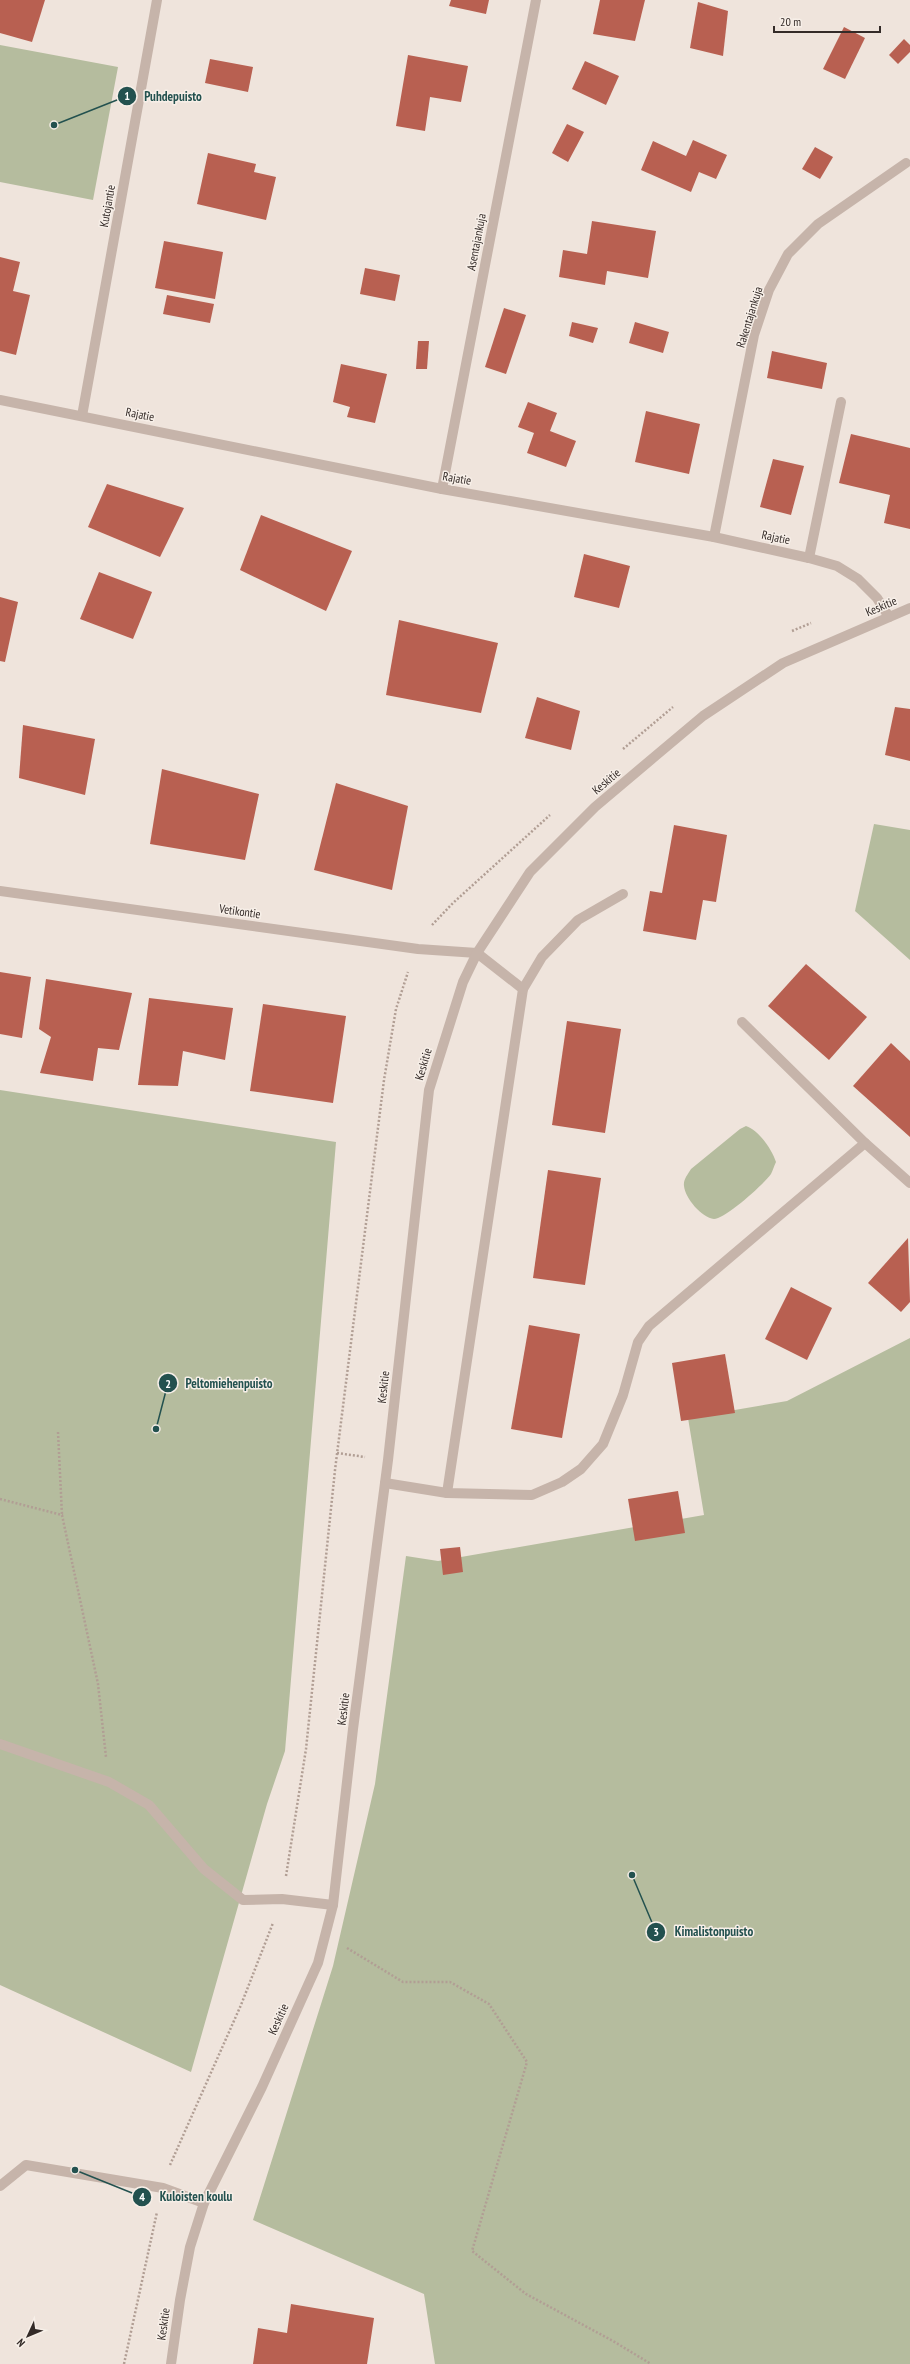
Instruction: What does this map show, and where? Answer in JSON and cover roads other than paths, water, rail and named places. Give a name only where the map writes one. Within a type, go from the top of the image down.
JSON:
[{"type":"street","name":"Kutojantie","points":[[82,416],[157,0]]},
{"type":"street","name":"Asentajankuja","points":[[442,489],[536,0]]},
{"type":"street","name":"Rakentajankuja","points":[[714,537],[754,335],[769,290],[788,254],[818,224],[906,163]]},
{"type":"street","name":"Rajatie","points":[[0,400],[442,489],[714,537],[809,558],[837,566],[858,579],[877,598],[889,617]]},
{"type":"street","points":[[809,558],[840,402]]},
{"type":"street","name":"Keskitie","points":[[171,2364],[180,2300],[190,2248],[204,2204],[258,2094],[318,1963],[333,1905],[385,1483],[429,1090],[461,990],[477,953],[530,872],[595,807],[703,716],[783,663],[910,608]]},
{"type":"street","name":"Vetikontie","points":[[0,891],[418,949],[477,953]]},
{"type":"street","points":[[447,1493],[523,989],[542,957],[578,920],[623,894]]},
{"type":"street","points":[[477,953],[523,989]]},
{"type":"street","points":[[742,1022],[865,1144],[910,1182]]},
{"type":"street","points":[[385,1483],[447,1493],[532,1495],[562,1482],[581,1469],[603,1444],[623,1395],[638,1342],[649,1326],[865,1144]]},
{"type":"street","points":[[0,1744],[109,1782],[149,1805],[204,1869],[243,1900],[282,1899],[333,1905]]},
{"type":"street","points":[[0,2186],[26,2165],[163,2188],[204,2204]]},
{"type":"place","name":"Puhdepuisto","points":[[54,125]]},
{"type":"place","name":"Peltomiehenpuisto","points":[[156,1429]]},
{"type":"place","name":"Kimalistonpuisto","points":[[632,1875]]},
{"type":"place","name":"Kuloisten koulu","points":[[75,2170]]}]
